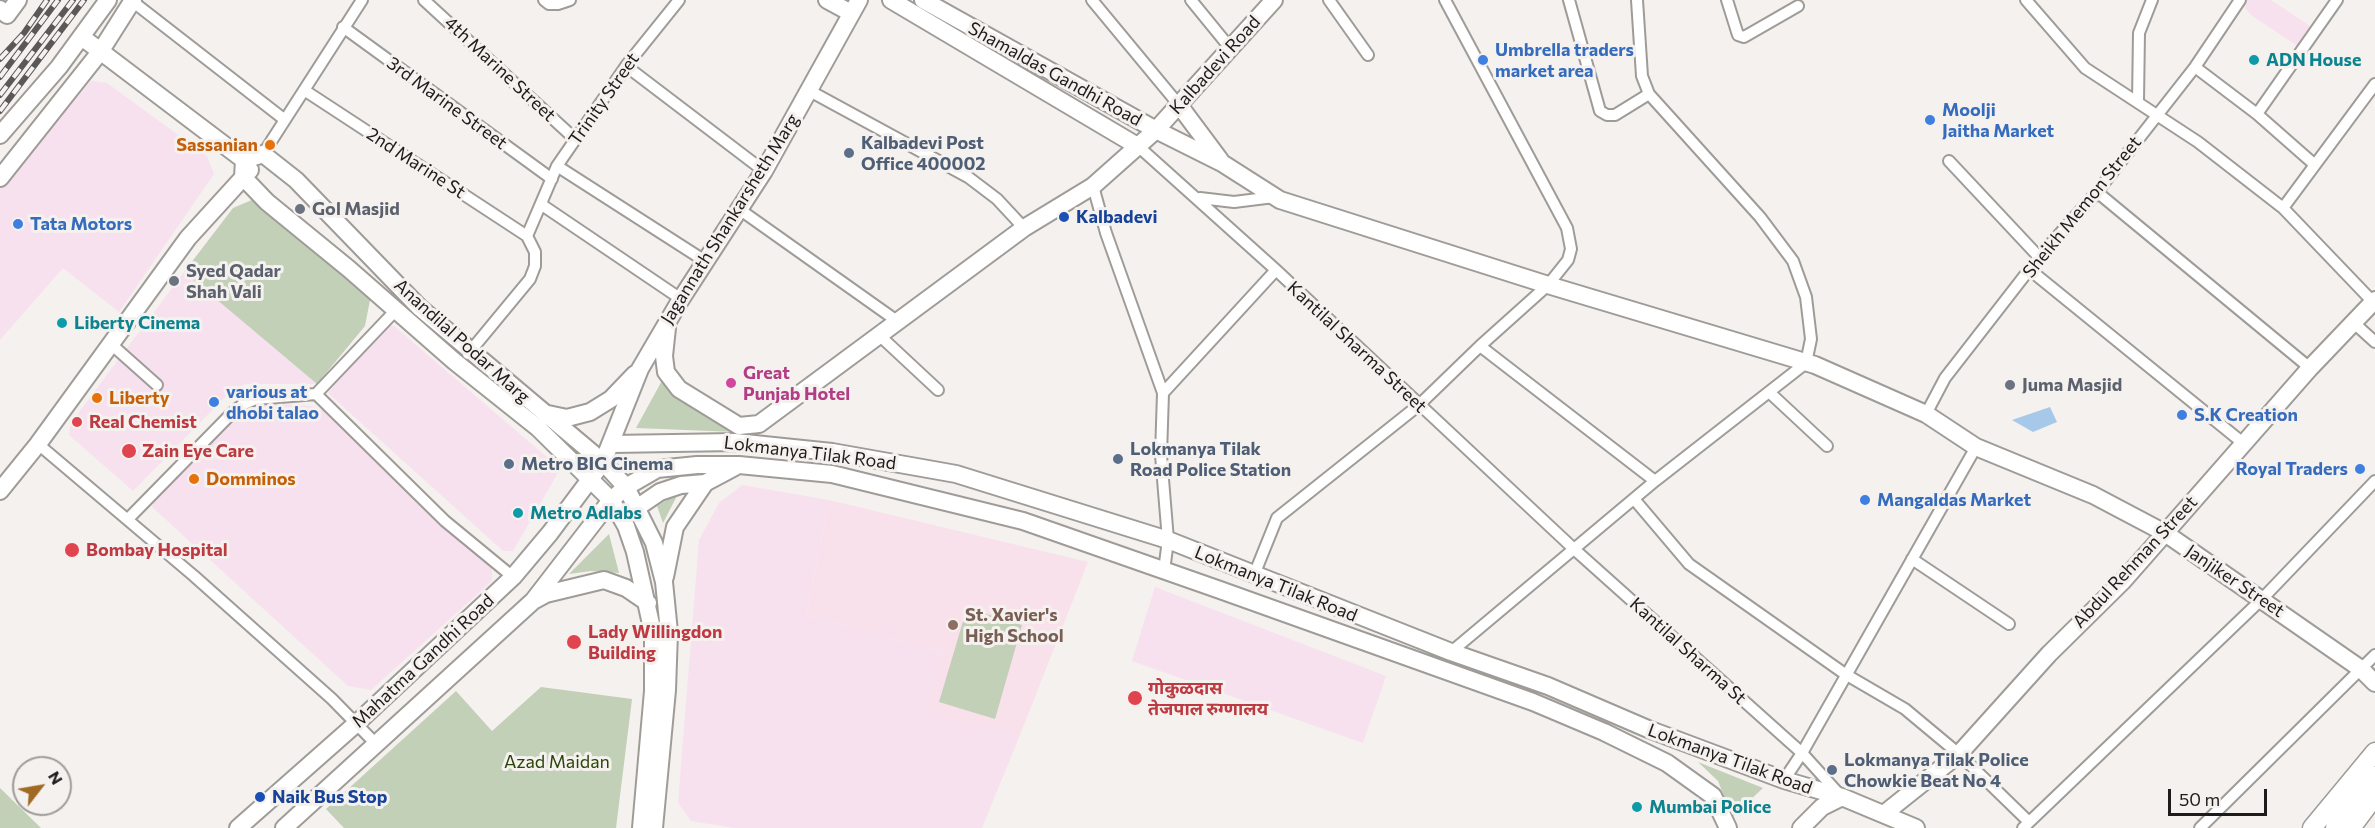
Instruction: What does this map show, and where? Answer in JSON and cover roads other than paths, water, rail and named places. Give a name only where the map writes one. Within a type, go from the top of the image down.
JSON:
[{"type":"main road","points":[[3,12],[18,0]]},
{"type":"main road","points":[[0,135],[82,38],[108,0]]},
{"type":"main road","points":[[827,0],[855,7]]},
{"type":"main road","points":[[891,0],[1139,147]]},
{"type":"main road","points":[[0,177],[100,52],[133,1]]},
{"type":"main road","name":"Kalbadevi Road","points":[[668,321],[664,356],[666,372],[679,389],[739,426],[759,424],[1024,228],[1093,186],[1156,130],[1231,49],[1271,1]]},
{"type":"main road","name":"Shamaldas Gandhi Road","points":[[933,2],[1156,130],[1222,163]]},
{"type":"main road","name":"Jagannath Shankarsheth Marg","points":[[603,462],[640,369],[681,299],[764,171],[855,7]]},
{"type":"main road","points":[[82,38],[244,160]]},
{"type":"main road","points":[[1179,105],[1222,163]]},
{"type":"main road","points":[[244,160],[263,154]]},
{"type":"main road","points":[[0,491],[38,444],[188,238],[263,154]]},
{"type":"main road","name":"Anandilal Podar Marg","points":[[263,154],[296,180],[420,308],[603,462],[626,487],[638,507],[654,543],[664,582]]},
{"type":"main road","points":[[243,177],[244,160]]},
{"type":"main road","name":"Janjiker Street","points":[[1222,163],[1274,197],[1548,285],[1806,363],[1926,414],[1976,447],[2093,495],[2164,533],[2361,669],[2375,683]]},
{"type":"main road","name":"Anandilal Podar Marg","points":[[243,177],[267,202],[459,365],[538,428],[591,477],[611,500],[626,526],[648,603],[653,633],[653,691],[641,828]]},
{"type":"main road","name":"Abdul Rehman Street","points":[[1885,813],[1959,754],[2049,654],[2123,581],[2310,368],[2374,301]]},
{"type":"main road","points":[[544,414],[567,418],[590,412],[611,399],[640,369]]},
{"type":"main road","points":[[638,507],[660,492],[681,485],[705,483],[739,465],[759,444],[788,401]]},
{"type":"main road","name":"Lokmanya Tilak Road","points":[[612,444],[699,441],[759,444],[832,452],[956,474],[1168,540],[1451,652],[1548,686],[1637,725],[1784,780],[1842,797],[1885,813],[1916,828]]},
{"type":"main road","name":"Mahatma Gandhi Road","points":[[238,828],[358,722],[513,577],[550,533],[603,462]]},
{"type":"main road","name":"Lokmanya Tilak Road","points":[[533,601],[611,500],[626,487],[657,469],[698,465],[739,465],[832,474],[1012,518],[1533,702],[1605,732],[1667,763],[1713,796],[1728,828]]},
{"type":"main road","points":[[654,828],[667,690],[669,632],[664,582],[675,527],[705,483]]},
{"type":"main road","points":[[284,828],[533,601],[546,594],[604,580],[626,588],[648,603]]},
{"type":"main road","points":[[2312,828],[2375,752]]},
{"type":"main road","points":[[2321,828],[2375,762]]},
{"type":"main road","points":[[2335,828],[2375,776]]},
{"type":"main road","points":[[2350,828],[2375,796]]},
{"type":"main road","points":[[1801,828],[1822,807],[1842,797]]},
{"type":"street","points":[[263,154],[362,0]]},
{"type":"street","name":"4th Marine Street","points":[[424,0],[575,139]]},
{"type":"street","points":[[544,0],[558,4],[570,0]]},
{"type":"street","name":"Trinity Street","points":[[527,236],[557,166],[626,66],[679,0]]},
{"type":"street","points":[[1092,0],[1179,105]]},
{"type":"street","points":[[1191,0],[1231,49]]},
{"type":"street","points":[[1329,0],[1368,55]]},
{"type":"street","points":[[1254,575],[1276,518],[1419,405],[1548,285],[1568,260],[1571,249],[1566,228],[1445,0]]},
{"type":"street","points":[[1569,0],[1600,111],[1607,116],[1615,115],[1649,94]]},
{"type":"street","points":[[1451,652],[1655,481],[1806,363],[1811,339],[1806,297],[1792,261],[1760,217],[1649,94],[1642,76],[1637,0]]},
{"type":"street","points":[[1727,0],[1738,35],[1744,37],[1798,6]]},
{"type":"street","points":[[2026,0],[2085,68],[2198,142],[2283,208],[2374,301]]},
{"type":"street","points":[[2138,101],[2139,33],[2152,0]]},
{"type":"street","name":"Sheikh Memon Street","points":[[1926,414],[1945,378],[2039,257],[2097,192],[2155,115],[2195,67],[2240,0]]},
{"type":"street","points":[[2257,114],[2337,0]]},
{"type":"street","points":[[133,1],[285,120]]},
{"type":"street","name":"3rd Marine Street","points":[[343,27],[552,179]]},
{"type":"street","points":[[626,66],[764,171]]},
{"type":"street","points":[[2195,67],[2257,114],[2315,165]]},
{"type":"street","points":[[2283,208],[2375,84]]},
{"type":"street","name":"2nd Marine St","points":[[304,90],[527,236]]},
{"type":"street","points":[[808,90],[968,177],[997,199],[1024,228]]},
{"type":"street","name":"Kantilal Sharma Street","points":[[1139,147],[1276,270],[1574,549]]},
{"type":"street","points":[[1949,161],[2039,257]]},
{"type":"street","points":[[557,166],[705,261]]},
{"type":"street","points":[[1093,186],[1106,233],[1163,393],[1161,455],[1168,540],[1164,571]]},
{"type":"street","points":[[2097,192],[2310,368]]},
{"type":"street","points":[[1196,197],[1212,201],[1234,202],[1274,197]]},
{"type":"street","points":[[542,205],[681,299]]},
{"type":"street","points":[[739,209],[897,321]]},
{"type":"street","points":[[459,365],[530,279],[535,266],[535,252],[527,236]]},
{"type":"street","points":[[1163,393],[1276,270]]},
{"type":"street","points":[[2030,270],[2243,443]]},
{"type":"street","points":[[129,518],[242,405],[256,399],[316,394],[396,310]]},
{"type":"street","points":[[2354,322],[2375,342]]},
{"type":"street","points":[[879,335],[938,390]]},
{"type":"street","points":[[111,344],[158,385]]},
{"type":"street","points":[[1480,346],[1655,481]]},
{"type":"street","points":[[1768,392],[1827,446]]},
{"type":"street","points":[[316,394],[445,521],[513,577]]},
{"type":"street","points":[[38,444],[129,518],[358,722],[377,745]]},
{"type":"street","points":[[1784,780],[1802,753],[1976,447]]},
{"type":"street","points":[[1634,499],[1689,564],[1845,674],[1905,709],[1959,754],[2026,825],[2262,599],[2375,481]]},
{"type":"street","name":"Kantilal Sharma St","points":[[1574,549],[1802,753],[1842,797]]},
{"type":"street","points":[[1912,559],[2009,624]]},
{"type":"street","points":[[2200,828],[2375,655]]},
{"type":"water","points":[[2050,407],[2057,422],[2033,432],[2012,420]]},
{"type":"railway","points":[[0,59],[24,33],[47,0]]},
{"type":"railway","points":[[0,77],[58,0]]},
{"type":"railway","points":[[0,95],[73,0]]},
{"type":"railway","points":[[0,111],[84,0]]},
{"type":"place","name":"Umbrella traders market area","points":[[1483,60]]},
{"type":"place","name":"ADN House","points":[[2254,60]]},
{"type":"place","name":"Moolji Jaitha Market","points":[[1930,120]]},
{"type":"place","name":"Sassanian","points":[[270,145]]},
{"type":"place","name":"Kalbadevi Post Office 400002","points":[[849,153]]},
{"type":"place","name":"Gol Masjid","points":[[300,209]]},
{"type":"place","name":"Kalbadevi","points":[[1064,217]]},
{"type":"place","name":"Tata Motors","points":[[18,224]]},
{"type":"place","name":"Syed Qadar Shah Vali","points":[[174,281]]},
{"type":"place","name":"Liberty Cinema","points":[[62,323]]},
{"type":"place","name":"Great Punjab Hotel","points":[[731,383]]},
{"type":"place","name":"Juma Masjid","points":[[2010,385]]},
{"type":"place","name":"Liberty","points":[[97,398]]},
{"type":"place","name":"various at dhobi talao","points":[[214,402]]},
{"type":"place","name":"S.K Creation","points":[[2182,415]]},
{"type":"place","name":"Real Chemist","points":[[77,422]]},
{"type":"place","name":"Zain Eye Care","points":[[129,451]]},
{"type":"place","name":"Lokmanya Tilak Road Police Station","points":[[1118,459]]},
{"type":"place","name":"Metro BIG Cinema","points":[[509,464]]},
{"type":"place","name":"Royal Traders","points":[[2360,469]]},
{"type":"place","name":"Domminos","points":[[194,479]]},
{"type":"place","name":"Mangaldas Market","points":[[1865,500]]},
{"type":"place","name":"Metro Adlabs","points":[[518,513]]},
{"type":"place","name":"Bombay Hospital","points":[[72,550]]},
{"type":"place","name":"St. Xavier's High School","points":[[953,625]]},
{"type":"place","name":"Lady Willingdon Building","points":[[574,642]]},
{"type":"place","name":"गोकुळदास तेजपाल रुग्णालय","points":[[1135,698]]},
{"type":"place","name":"Lokmanya Tilak Police Chowkie Beat No 4","points":[[1832,770]]},
{"type":"place","name":"Naik Bus Stop","points":[[260,797]]},
{"type":"place","name":"Mumbai Police","points":[[1637,807]]},
{"type":"park label","name":"Azad Maidan","points":[[557,762]]}]
